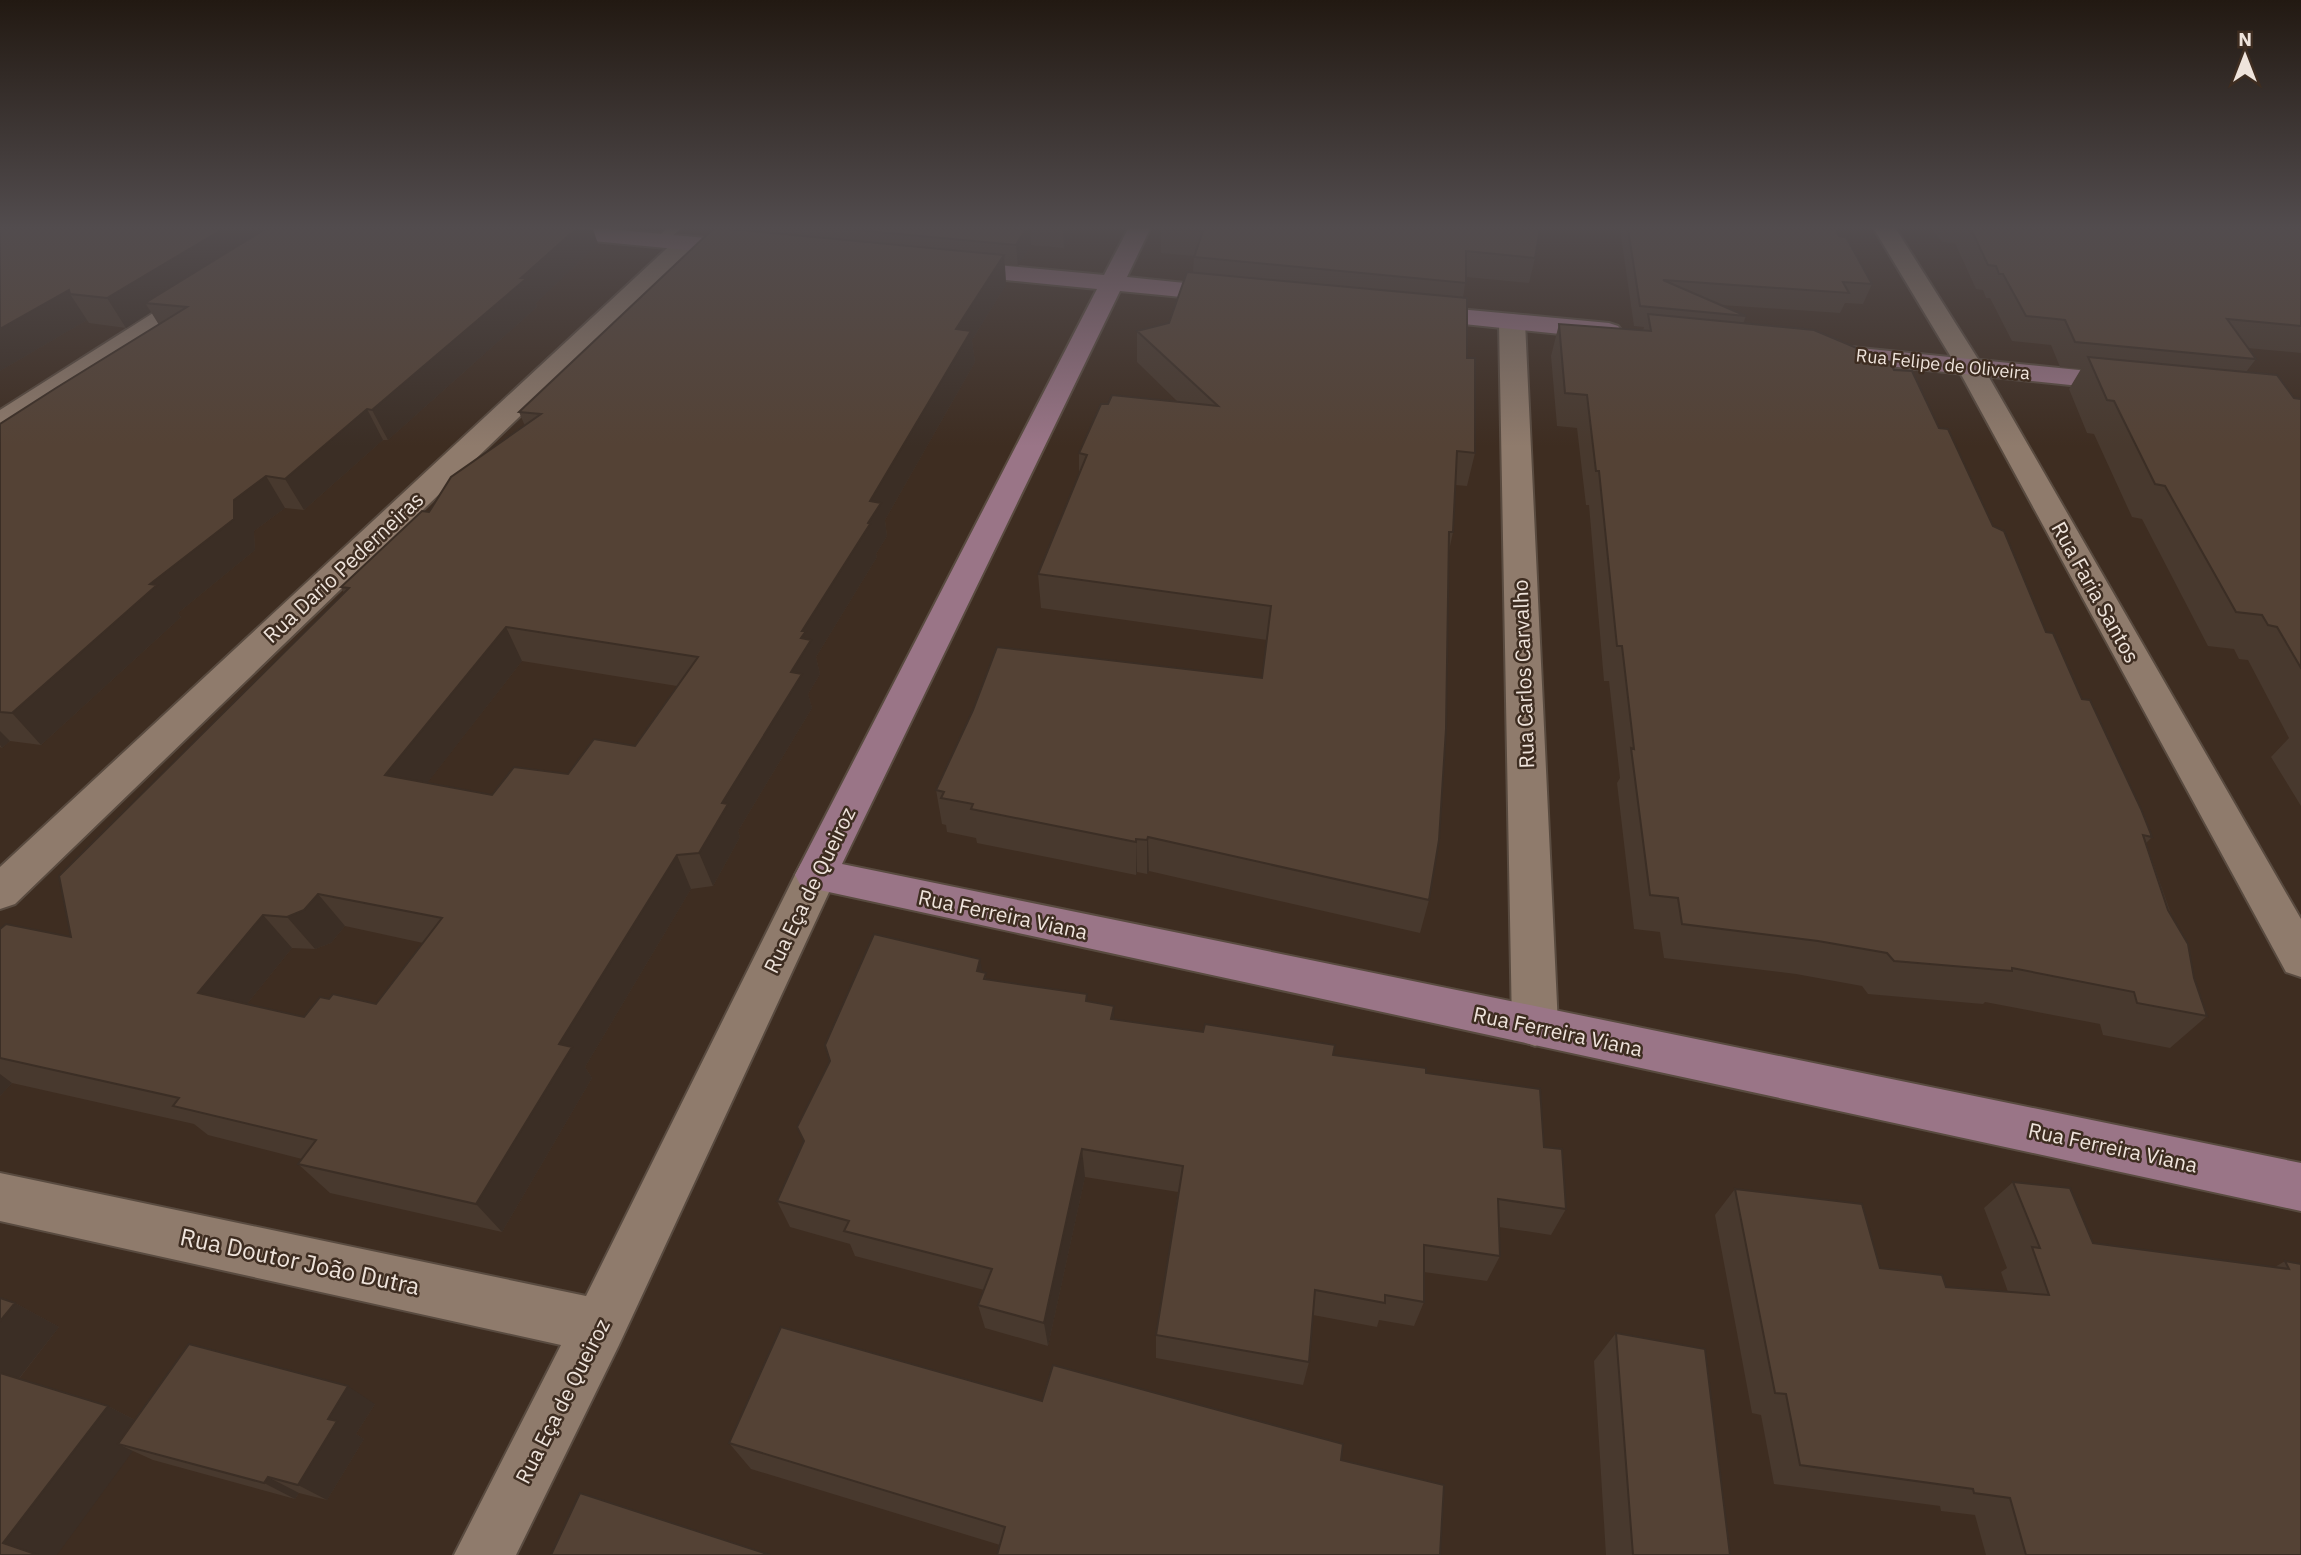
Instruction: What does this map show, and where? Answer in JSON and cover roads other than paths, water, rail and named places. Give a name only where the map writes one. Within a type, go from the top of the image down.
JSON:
[{"type":"street","points":[[0,422],[189,302]]},
{"type":"street","name":"Rua Dario Pederneiras","points":[[0,892],[608,302]]},
{"type":"street","name":"Rua Eça de Queiroz","points":[[484,1555],[600,1326],[816,875],[1102,302]]},
{"type":"street","name":"Rua Faria Santos","points":[[1930,302],[1970,367],[2301,959]]},
{"type":"street","points":[[1387,310],[1637,334]]},
{"type":"street","name":"Rua Carlos Carvalho","points":[[1512,322],[1535,1026]]},
{"type":"street","name":"Rua Felipe de Oliveira","points":[[1803,350],[2149,385]]},
{"type":"street","name":"Rua Ferreira Viana","points":[[816,875],[2301,1187]]},
{"type":"street","name":"Rua Doutor João Dutra","points":[[0,1197],[600,1326]]}]
